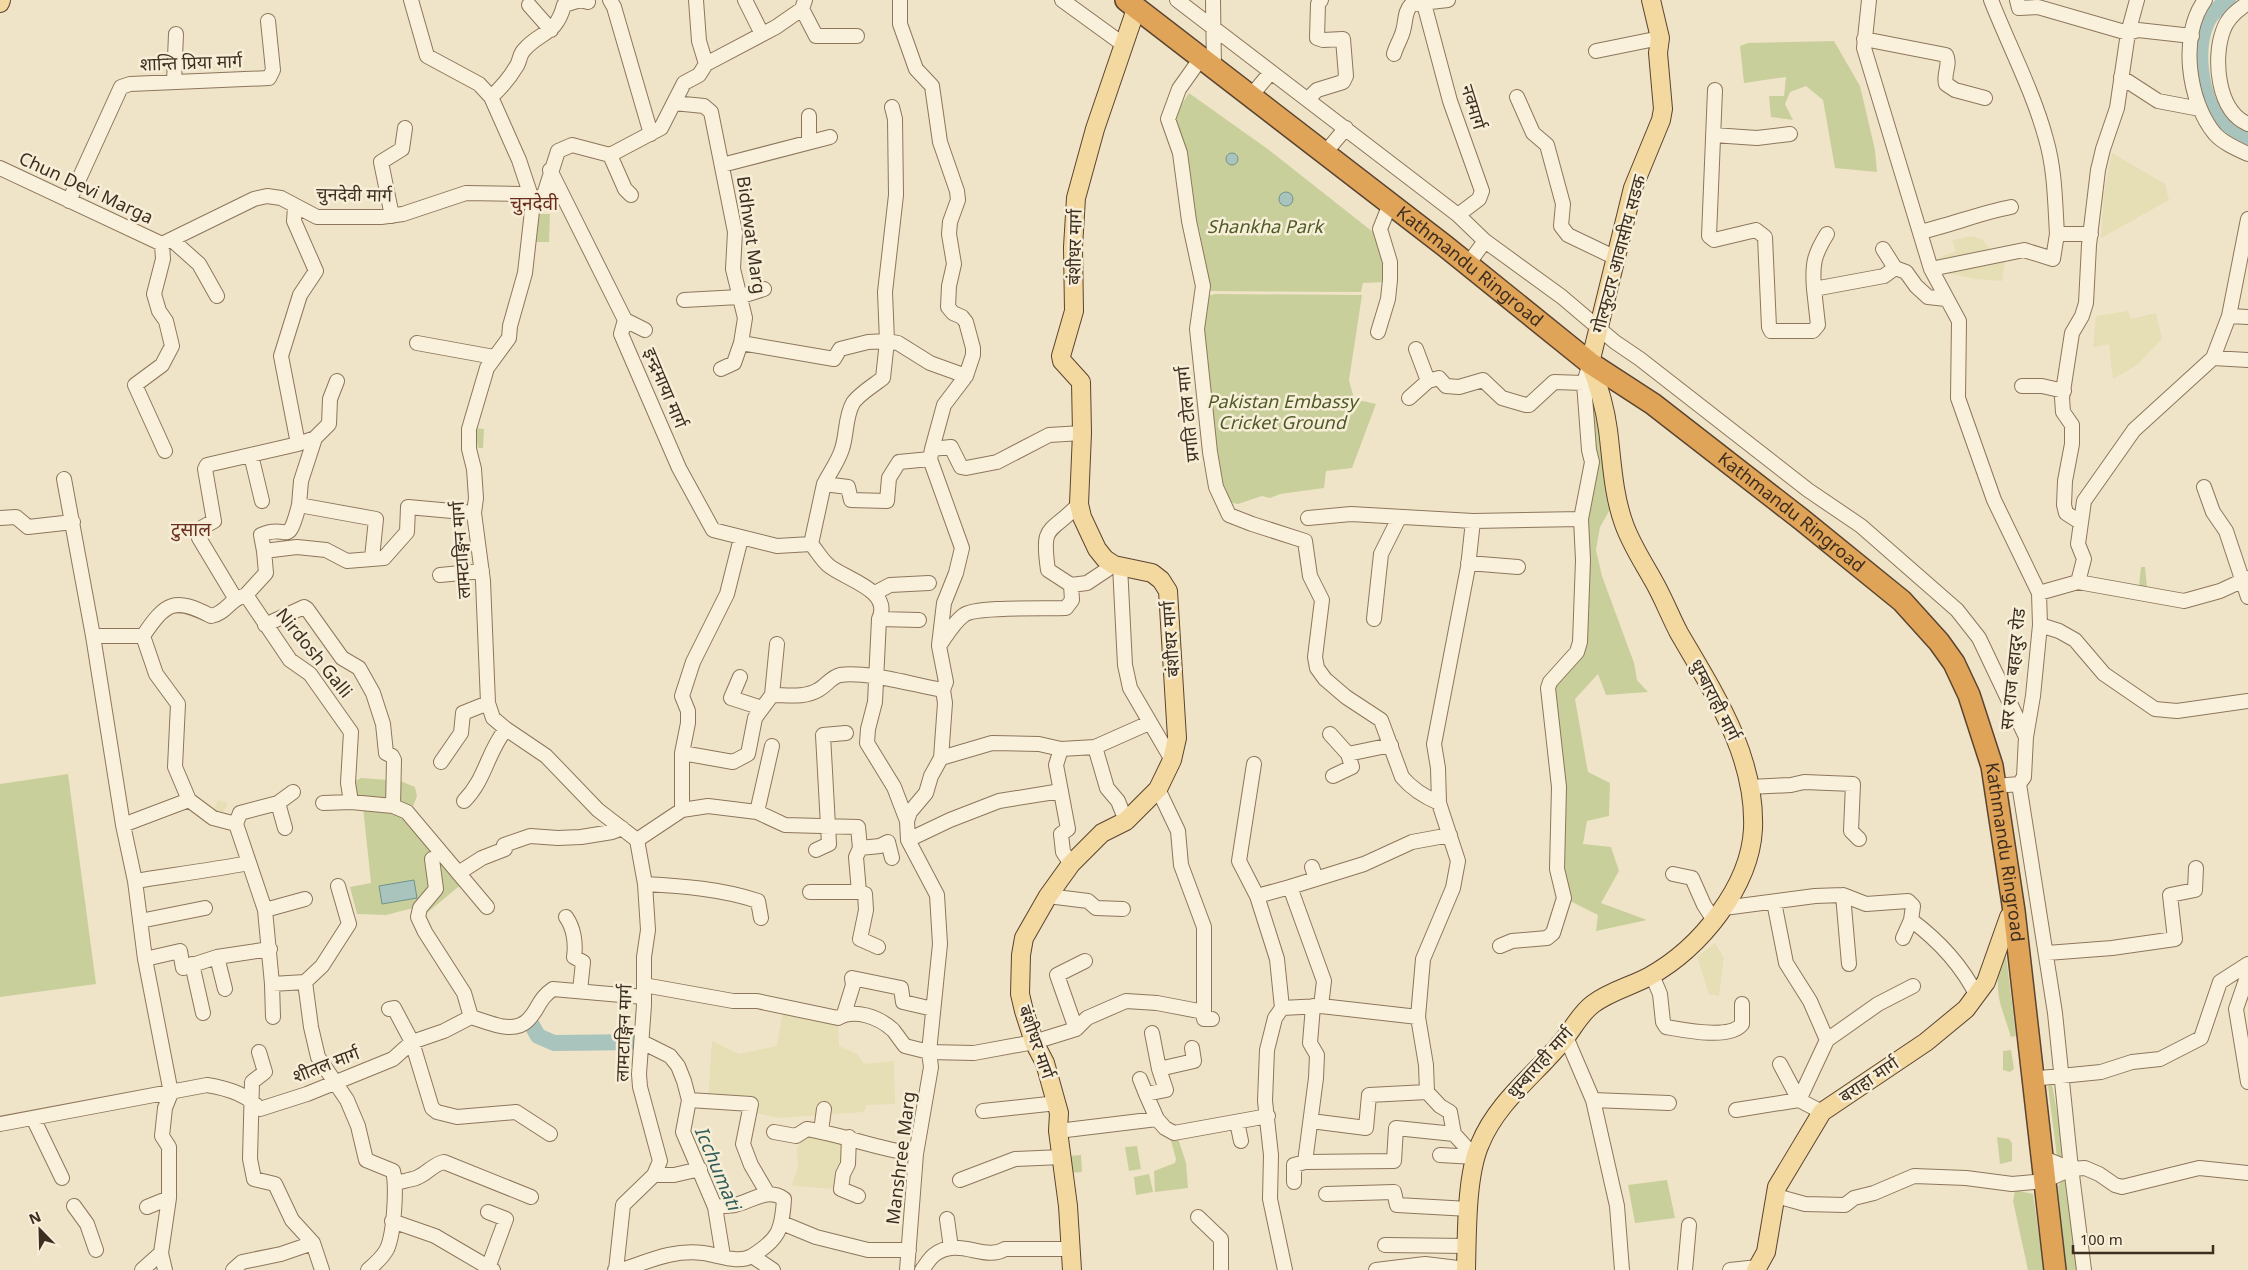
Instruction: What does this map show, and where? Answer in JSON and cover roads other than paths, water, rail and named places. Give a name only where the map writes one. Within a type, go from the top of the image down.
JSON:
[{"type":"highway","name":"Kathmandu Ringroad","points":[[1131,4],[1468,264],[1587,373],[1653,404],[1692,433],[1911,609],[1939,642],[1962,679],[1983,732],[1996,786],[2014,911],[2055,1270]]},
{"type":"main road","name":"गोल्फुटार आवासीय सडक","points":[[1587,373],[1600,329],[1633,188],[1661,120],[1663,109],[1658,53],[1660,38],[1651,0]]},
{"type":"main road","name":"बंशीधर मार्ग","points":[[1072,1270],[1068,1206],[1058,1131],[1057,1103],[1045,1063],[1034,1042],[1020,994],[1021,954],[1024,938],[1048,896],[1071,864],[1102,833],[1126,821],[1158,789],[1172,760],[1177,738],[1168,591],[1161,580],[1152,574],[1117,565],[1104,559],[1097,549],[1082,516],[1079,504],[1082,433],[1081,382],[1062,360],[1061,356],[1074,311],[1073,247],[1076,198],[1095,129],[1124,45],[1131,4]]},
{"type":"main road","name":"धुम्बाराही मार्ग","points":[[1466,1270],[1469,1209],[1475,1157],[1486,1131],[1504,1104],[1594,1004],[1652,975],[1690,945],[1720,915],[1737,884],[1753,830],[1749,787],[1742,752],[1733,730],[1675,626],[1624,525],[1616,492],[1608,426],[1599,386],[1587,373]]},
{"type":"main road","name":"बराहा मार्ग","points":[[1757,1268],[1766,1252],[1777,1187],[1822,1112],[1926,1042],[1960,1014],[1977,996],[1986,982],[2009,917],[2014,911]]},
{"type":"street","points":[[411,0],[427,56],[479,84],[491,97],[519,160],[533,202],[543,198],[547,189],[550,170],[558,151],[572,145],[610,155],[651,134],[665,125],[684,83],[699,74],[706,64],[762,34],[804,5],[816,36],[857,36]]},
{"type":"street","points":[[491,97],[506,83],[518,66],[523,50],[551,30],[561,18],[564,5],[580,0],[608,0],[614,7],[651,134]]},
{"type":"street","points":[[696,0],[699,41],[706,64]]},
{"type":"street","points":[[745,0],[762,34]]},
{"type":"street","points":[[900,0],[900,24],[916,69],[932,86],[940,142],[958,191],[958,200],[950,222],[949,234],[954,264],[949,286],[948,307],[966,322],[973,348],[973,355],[966,376],[944,405],[931,454],[962,548],[956,573],[944,603],[939,646],[946,682],[943,690],[945,712],[942,758],[932,776],[926,793],[910,812],[906,821]]},
{"type":"street","points":[[1062,0],[1124,45]]},
{"type":"street","points":[[1177,0],[1213,30],[1346,128],[1458,215],[1485,241],[1562,297],[1600,329],[1808,490],[1861,526],[1939,592],[1957,610],[1979,638],[2026,738]]},
{"type":"street","points":[[1207,63],[1213,30],[1213,0]]},
{"type":"street","points":[[1308,99],[1317,90],[1343,82],[1346,76],[1343,39],[1323,40],[1317,38],[1318,4],[1321,0]]},
{"type":"street","points":[[1394,54],[1403,32],[1408,8],[1412,4],[1424,1],[1448,0]]},
{"type":"street","points":[[1869,0],[1864,48],[1930,269],[1959,321],[1958,398],[1994,500],[2038,593],[2078,582],[2184,601],[2245,580]]},
{"type":"street","points":[[1930,269],[2024,250],[2053,259],[2057,234],[2054,173],[2046,139],[2018,62],[1991,0]]},
{"type":"street","points":[[2017,0],[2019,8],[2038,7],[2128,33],[2138,30],[2192,36]]},
{"type":"street","points":[[2080,522],[2066,513],[2064,505],[2065,481],[2072,444],[2072,426],[2063,412],[2064,391],[2072,333],[2082,316],[2086,303],[2091,234],[2101,156],[2117,108],[2128,33],[2136,0]]},
{"type":"street","points":[[2206,0],[2197,17],[2192,36],[2190,63],[2192,86],[2200,109],[2216,136],[2248,154]]},
{"type":"street","name":"नवमार्ग","points":[[1424,1],[1450,101],[1482,191],[1479,198],[1458,215]]},
{"type":"street","points":[[2248,3],[2232,14],[2227,21],[2219,42],[2218,56],[2219,72],[2227,103],[2238,118],[2248,124]]},
{"type":"street","points":[[529,5],[551,30]]},
{"type":"street","name":"शान्ति प्रिया मार्ग","points":[[69,200],[121,87],[130,84],[269,78],[273,70],[268,21]]},
{"type":"street","points":[[174,82],[176,34]]},
{"type":"street","points":[[1596,51],[1660,38]]},
{"type":"street","points":[[1864,39],[1946,55],[1948,60],[1945,76],[1946,84],[1955,90],[1985,98]]},
{"type":"street","name":"प्रगति टोल मार्ग","points":[[1207,63],[1179,89],[1168,119],[1180,153],[1189,221],[1203,286],[1198,329],[1210,452],[1216,487],[1229,515],[1305,541],[1310,576],[1322,600],[1314,657],[1316,668],[1325,679],[1346,696],[1381,720],[1402,777],[1408,784],[1438,803]]},
{"type":"street","points":[[1250,96],[1271,72]]},
{"type":"street","points":[[2121,77],[2158,101],[2200,109]]},
{"type":"street","points":[[1715,90],[1709,236],[1714,240],[1756,230],[1765,237],[1765,288],[1768,327],[1771,331],[1817,329],[1812,267],[1817,250],[1827,234]]},
{"type":"street","points":[[1517,97],[1533,133],[1547,145],[1563,204],[1561,226],[1568,236],[1616,258]]},
{"type":"street","name":"Bidhwat Marg","points":[[674,103],[704,106],[711,112],[735,232],[733,269],[745,318],[741,343],[734,363],[721,369]]},
{"type":"street","points":[[892,107],[896,119],[896,195],[885,292],[887,341],[883,378],[853,402],[847,417],[848,430],[843,448],[836,465],[824,484],[811,544],[828,566],[875,593],[882,613],[879,618],[875,702],[868,729],[867,743],[894,787],[906,821],[908,840],[950,820],[999,801],[1061,791]]},
{"type":"street","points":[[809,116],[809,141]]},
{"type":"street","points":[[392,216],[380,162],[402,149],[405,128]]},
{"type":"street","points":[[1324,154],[1346,128]]},
{"type":"street","points":[[1714,135],[1757,138],[1790,134]]},
{"type":"street","points":[[722,165],[830,137]]},
{"type":"street","points":[[610,155],[625,189],[631,195]]},
{"type":"street","name":"Chun Devi Marga","points":[[0,168],[163,242],[199,264],[217,296]]},
{"type":"street","name":"इन्द्रमाया मार्ग","points":[[550,170],[625,320],[621,334],[688,485],[713,530],[777,546],[811,544]]},
{"type":"street","name":"चुनदेवी मार्ग","points":[[163,242],[254,199],[275,196],[317,217],[392,216],[466,192],[520,194],[533,202]]},
{"type":"street","name":"लामटाङ्गिन मार्ग","points":[[533,202],[525,273],[510,326],[509,338],[503,349],[494,356],[484,374],[469,428],[469,449],[476,488],[474,513],[482,571],[488,704],[493,718],[546,756],[598,810],[637,840],[646,884],[648,930],[644,957],[640,1087],[660,1161],[654,1175]]},
{"type":"street","points":[[1378,332],[1388,299],[1390,280],[1390,262],[1380,229],[1390,204]]},
{"type":"street","points":[[295,207],[294,221],[316,271],[300,295],[281,356],[298,444]]},
{"type":"street","points":[[1920,232],[1949,225],[1983,213],[2011,207]]},
{"type":"street","points":[[2078,582],[2084,559],[2078,544],[2084,501],[2134,430],[2213,358],[2229,316],[2243,262],[2248,219]]},
{"type":"street","points":[[2057,234],[2091,234]]},
{"type":"street","points":[[1468,264],[1485,241]]},
{"type":"street","points":[[163,242],[163,259],[154,294],[159,312],[166,321],[172,346],[162,365],[135,385],[165,451]]},
{"type":"street","points":[[1883,249],[1894,268],[1906,272],[1916,286],[1928,297],[1946,299]]},
{"type":"street","points":[[1814,289],[1884,276],[1894,268]]},
{"type":"street","points":[[684,300],[739,297],[764,289]]},
{"type":"street","points":[[2229,316],[2248,317]]},
{"type":"street","points":[[625,320],[645,330]]},
{"type":"street","points":[[741,343],[834,359],[840,349],[860,343],[887,341],[898,343],[930,363],[966,376]]},
{"type":"street","points":[[417,343],[494,356]]},
{"type":"street","points":[[1416,349],[1428,381]]},
{"type":"street","points":[[2213,358],[2248,360]]},
{"type":"street","points":[[1409,398],[1428,381],[1439,378],[1446,386],[1459,387],[1483,380],[1502,398],[1529,405],[1554,382],[1587,373],[1588,450],[1592,462],[1581,519],[1583,560],[1580,642],[1577,652],[1550,682],[1548,688],[1558,787],[1557,870],[1564,898],[1553,933],[1547,938],[1512,940],[1500,946]]},
{"type":"street","points":[[262,500],[251,455],[315,438],[329,424],[330,399],[337,381]]},
{"type":"street","points":[[2022,386],[2064,391]]},
{"type":"street","points":[[824,484],[848,487],[852,500],[887,501],[889,478],[899,462],[951,448],[961,467],[966,468],[997,462],[1049,435],[1082,433]]},
{"type":"street","points":[[143,636],[155,618],[163,610],[172,606],[191,606],[211,616],[224,611],[266,573],[261,535],[268,532],[284,534],[290,532],[293,528],[299,505],[302,481],[315,438]]},
{"type":"street","name":"Nirdosh Galli","points":[[251,455],[207,465],[205,469],[214,521],[203,527],[199,538],[240,597],[265,625],[290,660],[310,674],[350,732],[348,783],[351,802]]},
{"type":"street","points":[[64,479],[93,636],[123,825],[135,881],[145,959],[170,1093],[164,1108],[162,1136],[169,1147],[169,1198],[161,1253],[165,1270]]},
{"type":"street","points":[[2204,487],[2213,512],[2226,532],[2245,580],[2248,597]]},
{"type":"street","points":[[1079,504],[1062,521],[1050,528],[1046,535],[1045,547],[1048,570],[1071,585],[1087,584],[1117,565],[1125,665],[1130,688],[1172,760]]},
{"type":"street","points":[[299,505],[376,519],[372,558]]},
{"type":"street","points":[[264,551],[297,548],[326,550],[347,561],[384,558],[407,532],[408,507],[474,513]]},
{"type":"street","points":[[1308,518],[1351,514],[1379,514],[1399,518],[1473,521],[1525,522],[1581,519]]},
{"type":"street","points":[[0,518],[16,517],[28,527],[73,522]]},
{"type":"street","points":[[1374,619],[1381,554],[1399,518]]},
{"type":"street","points":[[1473,521],[1468,563],[1434,744],[1438,768],[1438,803],[1458,861],[1453,888],[1423,959],[1418,1017],[1426,1065],[1427,1092],[1440,1106],[1450,1112],[1454,1134],[1475,1157]]},
{"type":"street","points":[[682,810],[682,753],[688,723],[688,711],[682,696],[694,662],[727,594],[741,538]]},
{"type":"street","points":[[1468,563],[1518,567]]},
{"type":"street","points":[[440,575],[482,571]]},
{"type":"street","points":[[875,593],[890,585],[929,583]]},
{"type":"street","points":[[939,646],[962,616],[968,612],[1066,608],[1072,600],[1071,585]]},
{"type":"street","name":"सर राज बहादुर रोड","points":[[2019,784],[2024,777],[2026,738],[2032,706],[2040,625],[2038,593]]},
{"type":"street","points":[[265,625],[307,608],[342,658],[359,668],[373,693],[381,716],[386,753],[392,756],[394,760],[393,806]]},
{"type":"street","points":[[879,618],[920,620]]},
{"type":"street","points":[[2040,625],[2059,631],[2075,640],[2104,674],[2155,709],[2177,712],[2248,702]]},
{"type":"street","points":[[93,636],[143,636]]},
{"type":"street","points":[[143,636],[156,674],[178,704],[175,767],[189,800],[214,818],[236,824]]},
{"type":"street","points":[[682,753],[733,762],[748,754],[755,718],[772,695],[777,644]]},
{"type":"street","points":[[772,695],[807,695],[818,691],[834,676],[842,675],[876,677],[943,690]]},
{"type":"street","points":[[740,677],[731,698],[762,708]]},
{"type":"street","points":[[441,762],[461,733],[463,713],[488,704]]},
{"type":"street","points":[[942,758],[992,743],[1039,744],[1060,749],[1095,747],[1149,723]]},
{"type":"street","points":[[464,800],[476,789],[496,743],[506,729]]},
{"type":"street","points":[[816,850],[829,844],[823,735],[846,733]]},
{"type":"street","points":[[1330,734],[1348,754],[1352,767],[1333,776]]},
{"type":"street","points":[[1348,754],[1391,745]]},
{"type":"street","points":[[756,812],[772,746]]},
{"type":"street","points":[[1095,747],[1107,788],[1118,801],[1126,821]]},
{"type":"street","points":[[1060,749],[1056,765],[1068,829],[1061,834],[1063,852],[1071,864]]},
{"type":"street","points":[[1254,764],[1238,861],[1257,896],[1277,959],[1282,1008],[1275,1018],[1267,1050],[1265,1101],[1271,1155],[1270,1199],[1285,1270]]},
{"type":"street","points":[[1749,787],[1791,786],[1804,782],[1853,784],[1851,831],[1859,840]]},
{"type":"street","points":[[1996,786],[2019,784],[2047,953],[2084,1270]]},
{"type":"street","points":[[432,858],[436,889],[420,908],[418,917],[425,932],[464,993],[471,1017],[510,1028],[528,1021],[542,997],[553,989],[644,991],[733,1001],[757,1001],[838,1018],[844,1014],[862,1013],[893,1030],[905,1046],[929,1052],[974,1053],[1034,1042],[1076,1029],[1087,1018],[1126,1002],[1157,1003],[1208,1015],[1204,927],[1181,865],[1178,832],[1158,789]]},
{"type":"street","points":[[273,1017],[270,949],[265,910],[236,824],[240,813],[278,803],[293,792]]},
{"type":"street","points":[[123,825],[189,800]]},
{"type":"street","points":[[323,803],[351,802],[393,806],[407,812],[487,906]]},
{"type":"street","points":[[278,803],[285,828]]},
{"type":"street","points":[[637,840],[682,810],[708,806],[756,812],[785,825],[858,827],[860,848],[856,857],[859,892]]},
{"type":"street","points":[[460,872],[505,848],[504,845],[530,836],[581,837],[612,832],[622,828]]},
{"type":"street","points":[[1257,896],[1290,887],[1314,873],[1364,864],[1412,842],[1450,835]]},
{"type":"street","name":"Manshree Marg","points":[[907,1270],[916,1154],[931,1067],[929,1052],[940,944],[939,904],[934,885],[908,840]]},
{"type":"street","points":[[860,848],[880,846],[888,842],[892,858]]},
{"type":"street","points":[[135,881],[183,873],[199,873],[249,862]]},
{"type":"street","points":[[2047,953],[2112,948],[2175,939],[2170,895],[2195,890],[2196,868]]},
{"type":"street","points":[[1673,874],[1692,878],[1704,905],[1720,915],[1774,902],[1815,896],[1843,895],[1866,904],[1908,901],[1913,906],[1911,920],[1903,938]]},
{"type":"street","points":[[646,884],[687,886],[742,896],[758,901],[761,918]]},
{"type":"street","points":[[272,984],[305,982],[322,966],[349,924],[338,886]]},
{"type":"street","points":[[1290,887],[1324,981],[1310,1042],[1317,1055],[1311,1122],[1305,1162]]},
{"type":"street","points":[[810,892],[859,892],[865,894],[866,910],[860,938],[878,947]]},
{"type":"street","points":[[1843,895],[1849,964]]},
{"type":"street","points":[[1048,896],[1088,901],[1096,908],[1123,909]]},
{"type":"street","points":[[265,910],[305,899]]},
{"type":"street","points":[[1774,902],[1786,963],[1810,1001],[1827,1040]]},
{"type":"street","points":[[140,921],[205,908]]},
{"type":"street","points":[[566,917],[570,922],[576,945],[574,957],[583,962],[580,991]]},
{"type":"street","points":[[1911,920],[1927,931],[1963,970],[1977,996]]},
{"type":"street","points":[[145,959],[180,951],[183,968],[217,956],[270,949]]},
{"type":"street","points":[[217,956],[225,989]]},
{"type":"street","points":[[1076,1029],[1057,975],[1085,961]]},
{"type":"street","points":[[192,964],[203,1013]]},
{"type":"street","points":[[2032,1079],[2101,1072],[2132,1062],[2160,1059],[2200,1038],[2220,982],[2248,964]]},
{"type":"street","points":[[2248,974],[2236,1009],[2248,1082]]},
{"type":"street","points":[[1652,975],[1660,994],[1663,1022],[1666,1027],[1706,1034],[1738,1029],[1742,1024],[1742,1004]]},
{"type":"street","points":[[844,1014],[853,985],[852,978],[901,988],[903,1002],[933,1009]]},
{"type":"street","points":[[305,982],[311,1027],[318,1057],[347,1100],[358,1126],[366,1160],[393,1171],[396,1183],[391,1239],[386,1251],[368,1270]]},
{"type":"street","points":[[1799,1100],[1827,1040],[1878,1004],[1913,986]]},
{"type":"street","points":[[1282,1008],[1317,1006],[1418,1017]]},
{"type":"street","points":[[389,1009],[394,1008],[412,1042],[432,1108],[437,1112],[457,1117],[516,1112],[545,1130],[535,1140]]},
{"type":"street","name":"शीतल मार्ग","points":[[0,1124],[207,1085],[226,1088],[253,1100],[260,1108],[307,1094],[393,1059],[412,1042],[444,1031],[471,1017]]},
{"type":"street","points":[[1146,1094],[1166,1090],[1159,1068],[1152,1033]]},
{"type":"street","points":[[1566,1037],[1593,1100],[1617,1206],[1622,1270]]},
{"type":"street","points":[[642,1042],[670,1056],[678,1066],[689,1100],[683,1132],[715,1207],[723,1256]]},
{"type":"street","points":[[1159,1068],[1194,1061],[1192,1048]]},
{"type":"street","points":[[259,1052],[265,1072],[252,1082],[250,1159],[254,1179],[275,1184],[292,1220],[313,1243],[322,1270]]},
{"type":"street","points":[[1780,1064],[1799,1100],[1822,1112]]},
{"type":"street","points":[[1140,1079],[1157,1119],[1165,1128],[1174,1133],[1268,1116]]},
{"type":"street","points":[[1311,1122],[1366,1128],[1370,1095],[1427,1092]]},
{"type":"street","points":[[689,1100],[751,1104],[743,1144],[751,1165],[768,1194]]},
{"type":"street","points":[[1593,1100],[1669,1103]]},
{"type":"street","points":[[1736,1110],[1799,1100]]},
{"type":"street","points":[[983,1111],[1057,1103]]},
{"type":"street","points":[[820,1131],[824,1110]]},
{"type":"street","points":[[33,1118],[62,1178]]},
{"type":"street","points":[[1058,1131],[1157,1119]]},
{"type":"street","points":[[1237,1122],[1240,1141]]},
{"type":"street","points":[[1294,1182],[1294,1165],[1305,1162],[1394,1161],[1396,1128],[1454,1134]]},
{"type":"street","points":[[774,1132],[796,1136],[807,1129],[820,1131],[849,1137],[894,1152],[916,1154]]},
{"type":"street","points":[[849,1137],[848,1164],[843,1174],[841,1189],[858,1196]]},
{"type":"street","points":[[1440,1155],[1475,1157]]},
{"type":"street","points":[[960,1180],[1015,1159],[1062,1157]]},
{"type":"street","points":[[2041,1157],[2072,1169]]},
{"type":"street","points":[[396,1183],[416,1178],[428,1172],[437,1163],[444,1162],[531,1197]]},
{"type":"street","points":[[1776,1196],[1805,1204],[1845,1205],[1854,1198],[1874,1193],[1914,1176],[1966,1178],[2012,1184],[2044,1181],[2072,1169],[2085,1168],[2122,1187],[2199,1168],[2248,1173]]},
{"type":"street","points":[[700,1169],[674,1175],[654,1175],[624,1205],[615,1270],[635,1268],[672,1252],[701,1252],[773,1270]]},
{"type":"street","points":[[1326,1194],[1394,1192],[1397,1204],[1469,1209]]},
{"type":"street","points":[[715,1207],[737,1204],[768,1194],[777,1194],[784,1199],[782,1223],[770,1245],[746,1262]]},
{"type":"street","points":[[147,1207],[169,1198]]},
{"type":"street","points":[[74,1206],[87,1224],[96,1250]]},
{"type":"street","points":[[392,1222],[435,1236],[490,1269],[506,1219],[488,1212]]},
{"type":"street","points":[[1198,1217],[1221,1239],[1221,1270]]},
{"type":"street","points":[[947,1219],[951,1248]]},
{"type":"street","points":[[782,1223],[816,1237],[868,1250],[909,1250]]},
{"type":"street","points":[[1685,1270],[1689,1225]]},
{"type":"street","points":[[233,1270],[242,1262],[281,1254],[313,1243]]},
{"type":"street","points":[[1385,1245],[1467,1246]]},
{"type":"street","points":[[922,1270],[932,1256],[951,1248],[964,1247],[993,1254],[1000,1253],[1005,1249],[1070,1249]]},
{"type":"street","points":[[142,1270],[161,1253]]},
{"type":"street","points":[[1376,1270],[1425,1264],[1466,1270]]},
{"type":"street","points":[[1730,1270],[1757,1268]]},
{"type":"water","points":[[1230,153],[1234,153],[1238,159],[1234,165],[1230,165],[1226,161],[1226,157]]},
{"type":"water","points":[[1283,192],[1289,192],[1293,199],[1289,206],[1283,206],[1279,202],[1279,196]]},
{"type":"water","points":[[414,880],[417,898],[382,904],[379,886]]},
{"type":"waterway","points":[[2228,0],[2213,13],[2207,22],[2201,46],[2201,72],[2208,98],[2219,120],[2236,134],[2248,140]]},
{"type":"waterway","name":"Icchumati","points":[[529,1020],[538,1036],[554,1043],[641,1042],[654,1048]]},
{"type":"district","name":"चुनदेवी","points":[[534,203]]},
{"type":"district","name":"टुसाल","points":[[191,529]]},
{"type":"park label","name":"Shankha Park","points":[[1265,227]]},
{"type":"park label","name":"Pakistan Embassy Cricket Ground","points":[[1282,412]]}]
